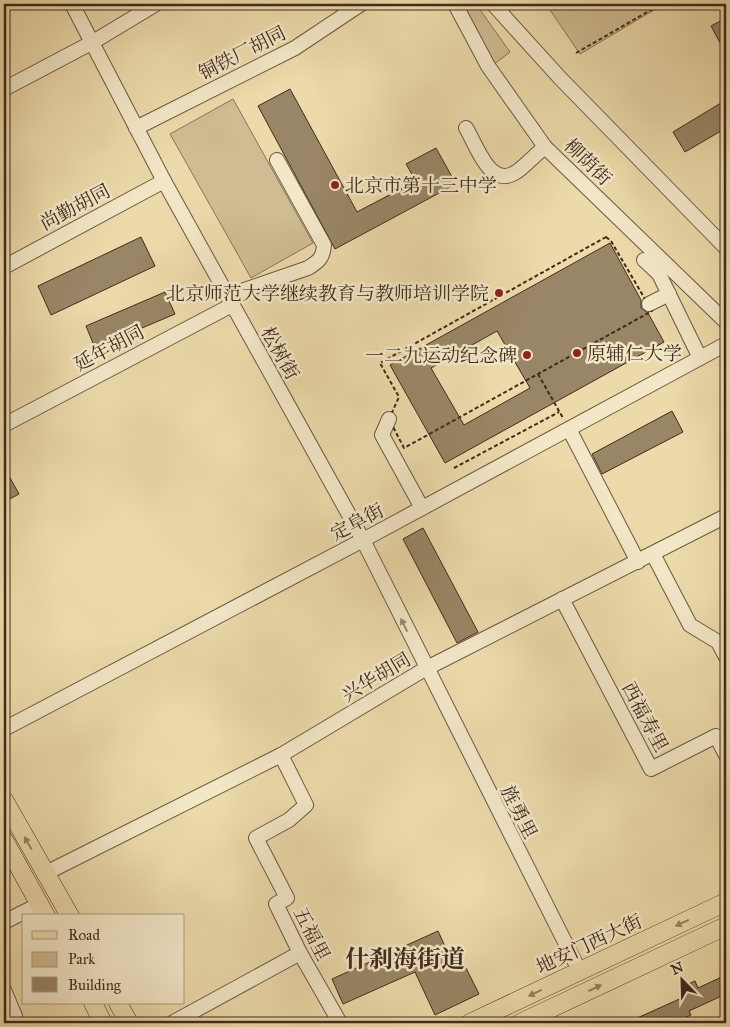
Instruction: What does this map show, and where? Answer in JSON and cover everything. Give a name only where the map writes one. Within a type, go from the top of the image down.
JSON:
[{"type":"main road","points":[[4,800],[69,914]]},
{"type":"main road","points":[[4,840],[43,910]]},
{"type":"main road","name":"地安门西大街","points":[[470,1023],[726,902]]},
{"type":"main road","points":[[520,1023],[726,926]]},
{"type":"main road","points":[[94,1004],[104,1023]]},
{"type":"main road","points":[[119,1004],[129,1023]]},
{"type":"street","name":"松树街","points":[[72,4],[164,181],[363,540],[425,669]]},
{"type":"street","points":[[4,89],[93,42],[156,4]]},
{"type":"street","name":"铜铁厂胡同","points":[[136,128],[295,48],[362,4]]},
{"type":"street","name":"柳荫街","points":[[455,4],[488,66],[545,147],[726,322]]},
{"type":"street","name":"柳荫街","points":[[493,4],[560,78],[726,248]]},
{"type":"street","points":[[466,128],[490,169],[498,177],[506,178],[518,171],[545,147]]},
{"type":"street","name":"延年胡同","points":[[4,425],[230,300],[308,268],[320,261],[324,245],[277,160]]},
{"type":"street","name":"尚勤胡同","points":[[4,267],[164,181]]},
{"type":"street","points":[[644,260],[659,274],[700,358]]},
{"type":"street","points":[[650,304],[668,294]]},
{"type":"street","name":"定阜街","points":[[4,729],[363,540],[726,344]]},
{"type":"street","points":[[389,419],[382,435],[422,508]]},
{"type":"street","points":[[569,429],[638,562]]},
{"type":"street","name":"兴华胡同","points":[[46,873],[281,755],[425,669],[726,516]]},
{"type":"street","points":[[653,554],[690,625],[718,642],[726,658]]},
{"type":"street","name":"西福寿里","points":[[562,599],[651,769],[716,736],[726,755]]},
{"type":"street","name":"旌勇里","points":[[425,669],[580,972]]},
{"type":"street","name":"五福里","points":[[281,755],[306,804],[289,820],[256,838],[287,898],[276,904],[300,954],[340,1023]]},
{"type":"street","points":[[30,914],[43,910]]},
{"type":"street","points":[[4,922],[22,916]]},
{"type":"street","points":[[172,1023],[300,954]]},
{"type":"street","points":[[4,990],[15,1016],[4,1021]]},
{"type":"path","points":[[576,53],[661,4]]},
{"type":"path","points":[[606,237],[611,241],[650,304],[652,311],[404,448],[389,419],[399,397],[380,363],[606,237]]},
{"type":"path","points":[[538,374],[569,429]]},
{"type":"path","points":[[454,468],[559,412]]},
{"type":"green space","points":[[458,4],[476,4],[510,52],[493,65]]},
{"type":"green space","points":[[546,4],[664,4],[580,54]]},
{"type":"green space","points":[[233,99],[313,243],[251,278],[170,134]]},
{"type":"building","points":[[726,18],[726,54],[711,26]]},
{"type":"building","points":[[290,89],[357,212],[416,181],[406,164],[436,148],[456,184],[335,249],[258,106]]},
{"type":"building","points":[[726,100],[726,128],[685,152],[673,132]]},
{"type":"building","points":[[141,237],[155,266],[51,315],[38,286]]},
{"type":"building","name":"原辅仁大学","points":[[610,243],[641,300],[641,308],[648,313],[664,342],[445,463],[390,365]],"holes":[[[497,331],[530,388],[464,425],[431,368]]]},
{"type":"building","points":[[165,292],[175,314],[95,348],[86,326]]},
{"type":"building","points":[[672,411],[683,432],[602,474],[592,454]]},
{"type":"building","points":[[4,467],[19,494],[4,502]]},
{"type":"building","points":[[423,528],[478,632],[457,643],[403,539]]},
{"type":"building","points":[[438,931],[454,966],[463,962],[479,994],[435,1015],[415,972],[343,1004],[332,979]]},
{"type":"building","points":[[726,975],[726,994],[689,1011],[691,1015],[672,1023],[626,1023],[684,997],[680,988],[695,981],[698,988]]},
{"type":"place","name":"北京市第十三中学","points":[[335,185]]},
{"type":"place","name":"北京师范大学继续教育与教师培训学院","points":[[499,293]]},
{"type":"place","name":"原辅仁大学","points":[[577,353]]},
{"type":"place","name":"一二九运动纪念碑","points":[[527,355]]},
{"type":"district","name":"什刹海街道","points":[[405,959]]}]
